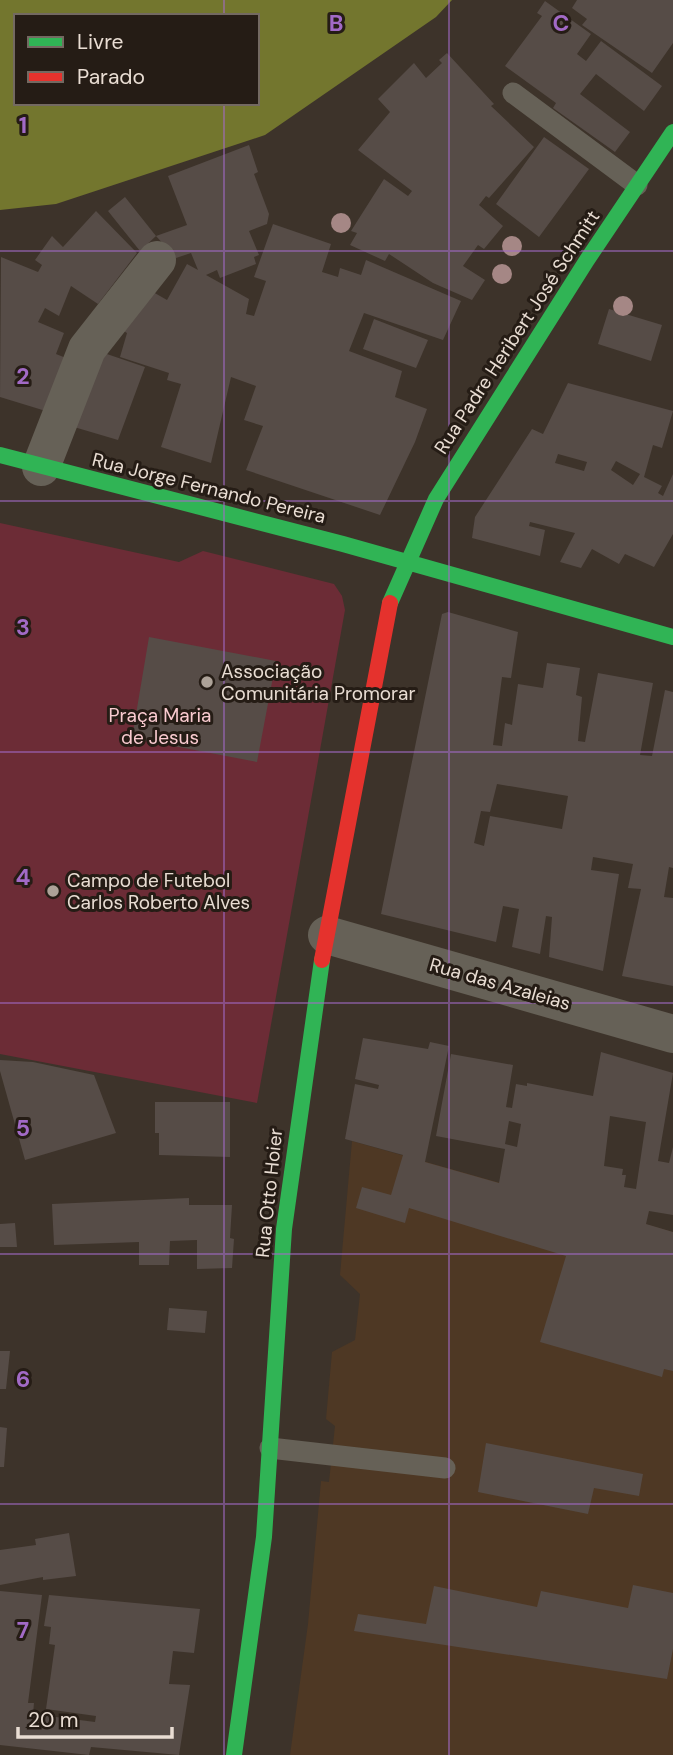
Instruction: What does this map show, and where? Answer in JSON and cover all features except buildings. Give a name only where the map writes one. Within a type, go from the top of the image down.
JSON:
[{"type":"street","name":"Rua Padre Heribert José Schmitt","points":[[408,562],[436,499],[673,132]]},
{"type":"street","points":[[41,467],[87,349],[157,260]]},
{"type":"street","name":"Rua Jorge Fernando Pereira","points":[[0,455],[408,562],[673,637]]},
{"type":"street","name":"Rua Otto Hoier","points":[[234,1755],[264,1537],[284,1229],[327,934],[387,610],[408,562]]},
{"type":"street","name":"Rua das Azaleias","points":[[327,934],[673,1034]]},
{"type":"lane","points":[[513,93],[637,185]]},
{"type":"lane","points":[[270,1448],[444,1468]]},
{"type":"shaded area","points":[[0,0],[452,0],[436,17],[265,135],[56,204],[0,210]]},
{"type":"shaded area","points":[[352,1141],[673,1232],[673,1755],[290,1755],[308,1624],[321,1481],[329,1482],[335,1426],[326,1419],[332,1352],[355,1340],[360,1294],[340,1275]]},
{"type":"green space","name":"Praça Maria de Jesus","points":[[0,523],[179,562],[203,551],[334,584],[342,596],[345,610],[257,1103],[0,1054]]},
{"type":"traffic: fast","points":[[390,603],[436,499],[587,260],[673,132]]},
{"type":"traffic: fast","points":[[0,455],[343,544],[673,637]]},
{"type":"traffic: fast","points":[[234,1755],[264,1537],[284,1229],[322,960]]},
{"type":"traffic: jam","points":[[322,960],[390,603]]},
{"type":"place","name":"Associação Comunitária Promorar","points":[[207,682]]},
{"type":"place","name":"Campo de Futebol Carlos Roberto Alves","points":[[53,891]]}]
